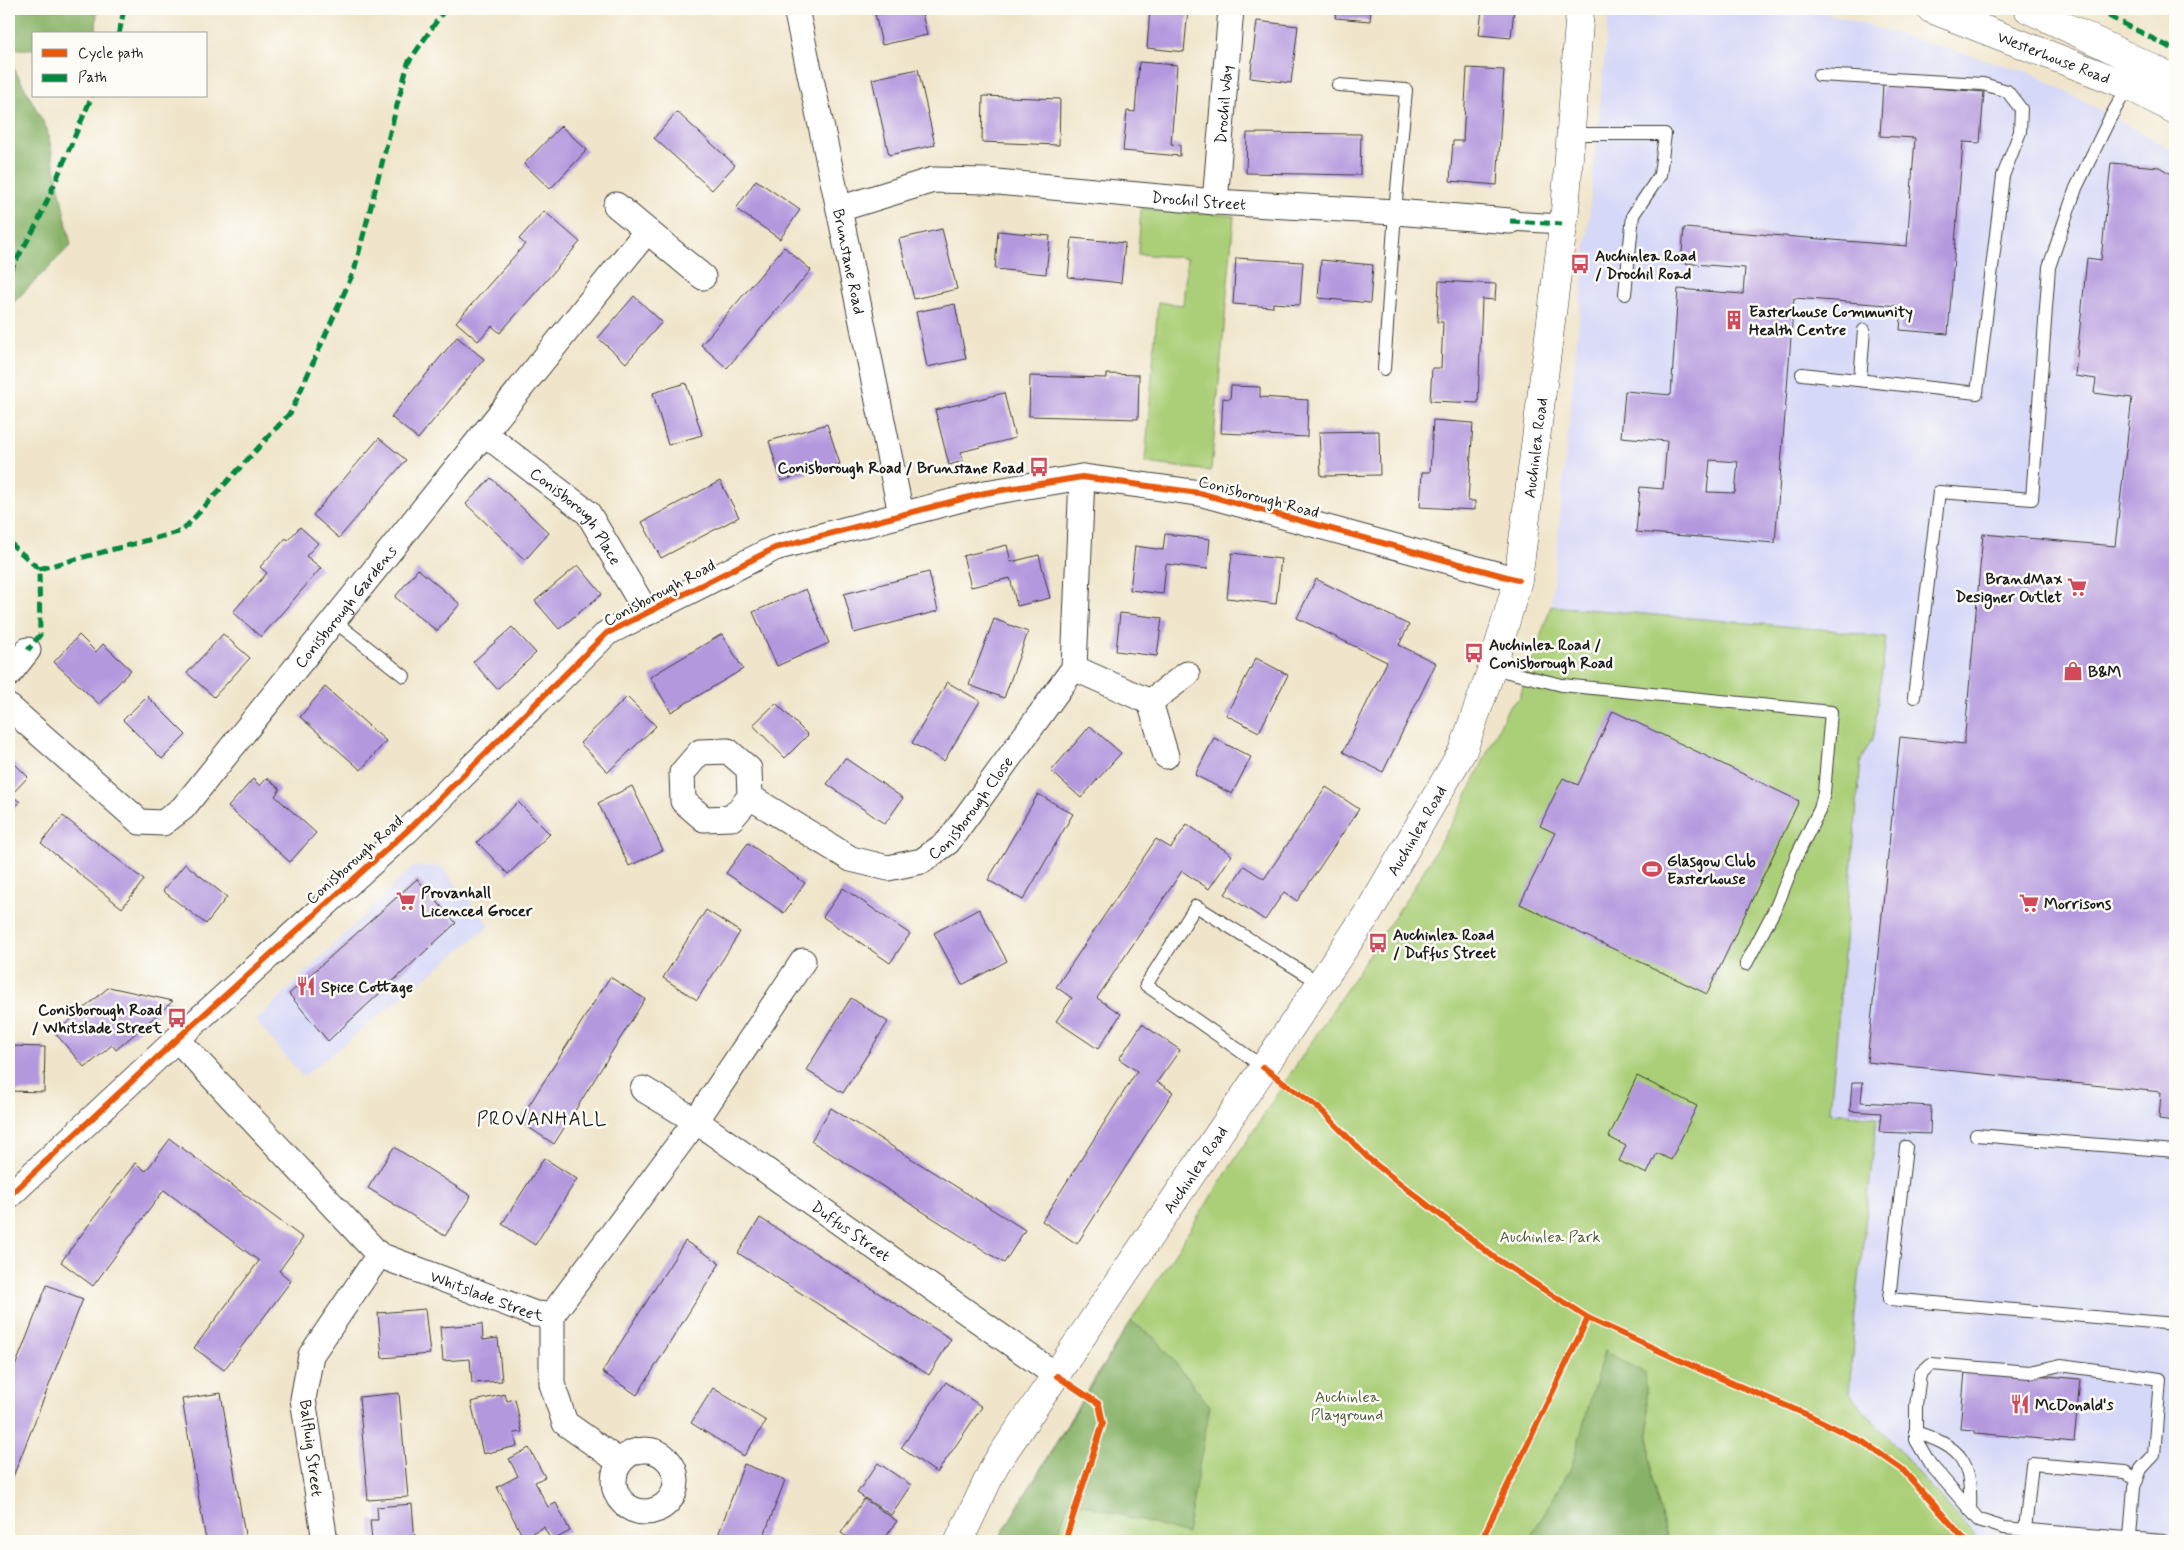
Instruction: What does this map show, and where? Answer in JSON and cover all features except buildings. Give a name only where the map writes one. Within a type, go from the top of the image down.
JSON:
[{"type":"street","name":"Brunstane Road","points":[[796,9],[901,514]]},
{"type":"street","name":"Drochil Way","points":[[1215,202],[1231,9]]},
{"type":"street","name":"Auchinlea Road","points":[[959,1541],[995,1466],[1370,910],[1463,750],[1492,668],[1518,580],[1562,224],[1580,9]]},
{"type":"street","name":"Westerhouse Road","points":[[1934,9],[2129,86],[2175,110]]},
{"type":"street","name":"Westerhouse Road","points":[[2028,9],[2141,61],[2175,79]]},
{"type":"street","name":"Drochil Street","points":[[839,209],[933,180],[986,181],[1215,202],[1562,224]]},
{"type":"street","points":[[616,205],[703,276]]},
{"type":"street","name":"Conisborough Gardens","points":[[9,707],[140,822],[163,823],[182,808],[647,231]]},
{"type":"street","name":"Conisborough Place","points":[[485,434],[588,513],[647,613]]},
{"type":"street","points":[[1082,477],[1074,668],[1150,702],[1166,756]]},
{"type":"street","name":"Conisborough Road","points":[[14,1181],[177,1039],[407,831],[607,633],[775,548],[985,493],[1082,477],[1199,493],[1518,580]]},
{"type":"street","points":[[9,674],[28,650]]},
{"type":"street","name":"Conisborough Close","points":[[750,797],[851,859],[888,868],[922,861],[948,842],[1074,668]]},
{"type":"street","points":[[1150,702],[1187,674]]},
{"type":"street","name":"Whitslade Street","points":[[177,1039],[379,1255],[536,1314],[552,1315],[696,1121],[803,961]]},
{"type":"street","name":"Duffus Street","points":[[643,1089],[696,1121],[1057,1376]]},
{"type":"street","name":"Balfluig Street","points":[[325,1541],[303,1399],[311,1355],[379,1255]]},
{"type":"street","points":[[552,1315],[552,1384],[565,1423],[620,1462]]},
{"type":"lane","points":[[1914,697],[1939,492],[2032,499],[2048,267],[2076,188],[2110,118],[2141,61]]},
{"type":"lane","points":[[1802,374],[1977,393],[2003,176],[2020,132],[2021,110],[2007,91],[1983,84],[1819,75]]},
{"type":"lane","points":[[1338,85],[1406,90],[1394,212],[1384,369]]},
{"type":"lane","points":[[1570,134],[1665,134],[1660,175],[1633,215],[1625,294]]},
{"type":"lane","points":[[1860,380],[1864,330]]},
{"type":"lane","points":[[334,621],[404,676]]},
{"type":"lane","points":[[1492,668],[1562,685],[1831,712],[1824,793],[1820,809],[1797,855],[1777,905],[1746,964]]},
{"type":"lane","points":[[1263,1067],[1146,985],[1196,906],[1320,983]]},
{"type":"lane","points":[[1976,1135],[2175,1151]]},
{"type":"lane","points":[[1906,1147],[1889,1299],[2175,1324]]},
{"type":"lane","points":[[2130,1537],[2137,1480],[2141,1468],[2154,1455],[2160,1379],[2061,1365],[2030,1372],[1931,1364],[1920,1374],[1916,1406],[1916,1440],[1930,1464],[1979,1520],[2004,1528],[2163,1541]]},
{"type":"lane","points":[[1916,1432],[1944,1443],[1960,1456],[1967,1466],[1971,1484],[1970,1510]]},
{"type":"lane","points":[[2025,1530],[2032,1464],[2126,1472],[2137,1480]]},
{"type":"shaded area","points":[[1609,9],[1812,9],[2034,74],[2175,151],[2175,1541],[1979,1541],[1849,1394],[1855,1315],[1877,1117],[1830,1113],[1861,760],[1874,735],[1885,638],[1830,630],[1551,606]]},
{"type":"shaded area","points":[[441,866],[490,926],[303,1077],[256,1021],[413,867]]},
{"type":"green space","points":[[9,9],[97,9],[96,32],[32,32],[32,49],[9,49]]},
{"type":"green space","points":[[9,59],[47,129],[71,245],[9,307]]},
{"type":"green space","points":[[1141,208],[1234,216],[1211,471],[1145,463],[1158,302],[1183,305],[1187,258],[1138,254]]},
{"type":"green space","name":"Auchinlea Park","points":[[1551,606],[1830,630],[1886,638],[1874,735],[1861,760],[1830,1112],[1877,1117],[1855,1315],[1849,1394],[1979,1541],[997,1541],[1101,1368],[1281,1088],[1416,884],[1464,802],[1509,706],[1519,699]]},
{"type":"green space","points":[[1131,1321],[1156,1339],[1210,1406],[1187,1534],[1069,1500],[1056,1541],[997,1541]]},
{"type":"green space","points":[[1604,1351],[1645,1373],[1652,1480],[1668,1541],[1535,1541],[1531,1536],[1572,1465]]},
{"type":"marked path","points":[[119,32],[124,9]]},
{"type":"marked path","points":[[39,569],[182,531],[291,412],[354,271],[408,63],[445,9]]},
{"type":"marked path","points":[[2095,9],[2175,50]]},
{"type":"marked path","points":[[9,273],[38,222],[91,98]]},
{"type":"marked path","points":[[1510,221],[1562,224]]},
{"type":"marked path","points":[[9,542],[39,569],[40,635],[28,650]]},
{"type":"cycle path","points":[[9,1196],[177,1039],[407,831],[607,633],[775,548],[985,493],[1082,477],[1199,493],[1518,580]]},
{"type":"cycle path","points":[[1263,1067],[1321,1110],[1369,1159],[1495,1258],[1588,1318],[1699,1369],[1808,1415],[1863,1442],[1902,1469],[1966,1541]]},
{"type":"cycle path","points":[[1481,1541],[1588,1318]]},
{"type":"cycle path","points":[[1057,1376],[1099,1404],[1103,1423],[1065,1541]]},
{"type":"place","name":"Auchinlea Road / Drochil Road","points":[[1580,264]]},
{"type":"place","name":"Easterhouse Community Health Centre","points":[[1734,320]]},
{"type":"place","name":"Conisborough Road / Brunstane Road","points":[[1039,467]]},
{"type":"place","name":"BrandMax Designer Outlet","points":[[2077,587]]},
{"type":"place","name":"Auchinlea Road / Conisborough Road","points":[[1474,653]]},
{"type":"place","name":"B&M","points":[[2073,671]]},
{"type":"place","name":"Glasgow Club Easterhouse","points":[[1652,869]]},
{"type":"place","name":"Provanhall Licenced Grocer","points":[[406,901]]},
{"type":"place","name":"Morrisons","points":[[2029,903]]},
{"type":"place","name":"Auchinlea Road / Duffus Street","points":[[1378,943]]},
{"type":"place","name":"Spice Cottage","points":[[306,986]]},
{"type":"place","name":"Conisborough Road / Whitslade Street","points":[[177,1018]]},
{"type":"place","name":"McDonald's","points":[[2020,1404]]},
{"type":"district","name":"PROVANHALL","points":[[542,1118]]},
{"type":"park label","name":"Auchinlea Playground","points":[[1347,1405]]}]
